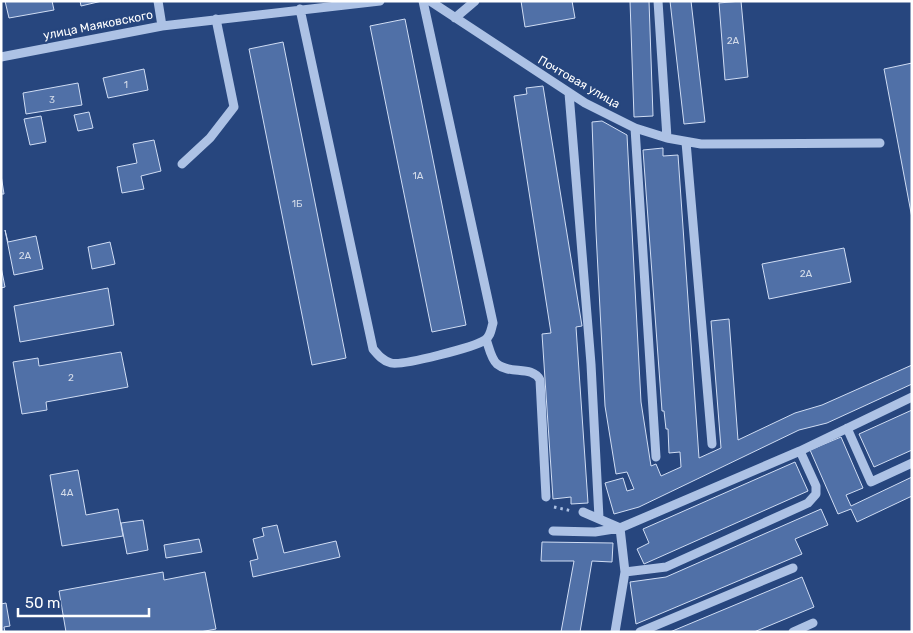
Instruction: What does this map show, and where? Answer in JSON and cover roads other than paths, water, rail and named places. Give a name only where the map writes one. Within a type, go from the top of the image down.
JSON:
[{"type":"street","points":[[158,1],[162,26]]},
{"type":"street","name":"улица Маяковского","points":[[1,57],[162,26],[380,1]]},
{"type":"street","points":[[300,9],[373,349],[380,358],[391,363],[403,363],[474,345],[486,339],[491,332],[493,323],[423,1]]},
{"type":"street","name":"Почтовая улица","points":[[430,1],[569,93],[635,128],[667,138],[701,144],[880,143]]},
{"type":"street","points":[[455,18],[475,1]]},
{"type":"street","points":[[658,1],[667,138]]},
{"type":"street","points":[[182,164],[210,138],[234,108],[216,19]]},
{"type":"street","points":[[569,93],[591,364],[599,518]]},
{"type":"street","points":[[635,128],[656,458]]},
{"type":"street","points":[[686,142],[712,444]]},
{"type":"street","points":[[486,339],[493,360],[498,365],[505,369],[532,372],[540,380],[546,497]]},
{"type":"street","points":[[553,532],[595,532],[620,528],[800,451],[912,398]]},
{"type":"street","points":[[847,428],[871,482],[912,463]]},
{"type":"street","points":[[625,572],[666,567],[808,503],[814,498],[816,486],[800,451]]},
{"type":"street","points":[[583,512],[620,528]]},
{"type":"street","points":[[615,632],[625,572],[620,528]]},
{"type":"street","points":[[640,632],[793,568]]},
{"type":"street","points":[[793,632],[813,624]]}]
